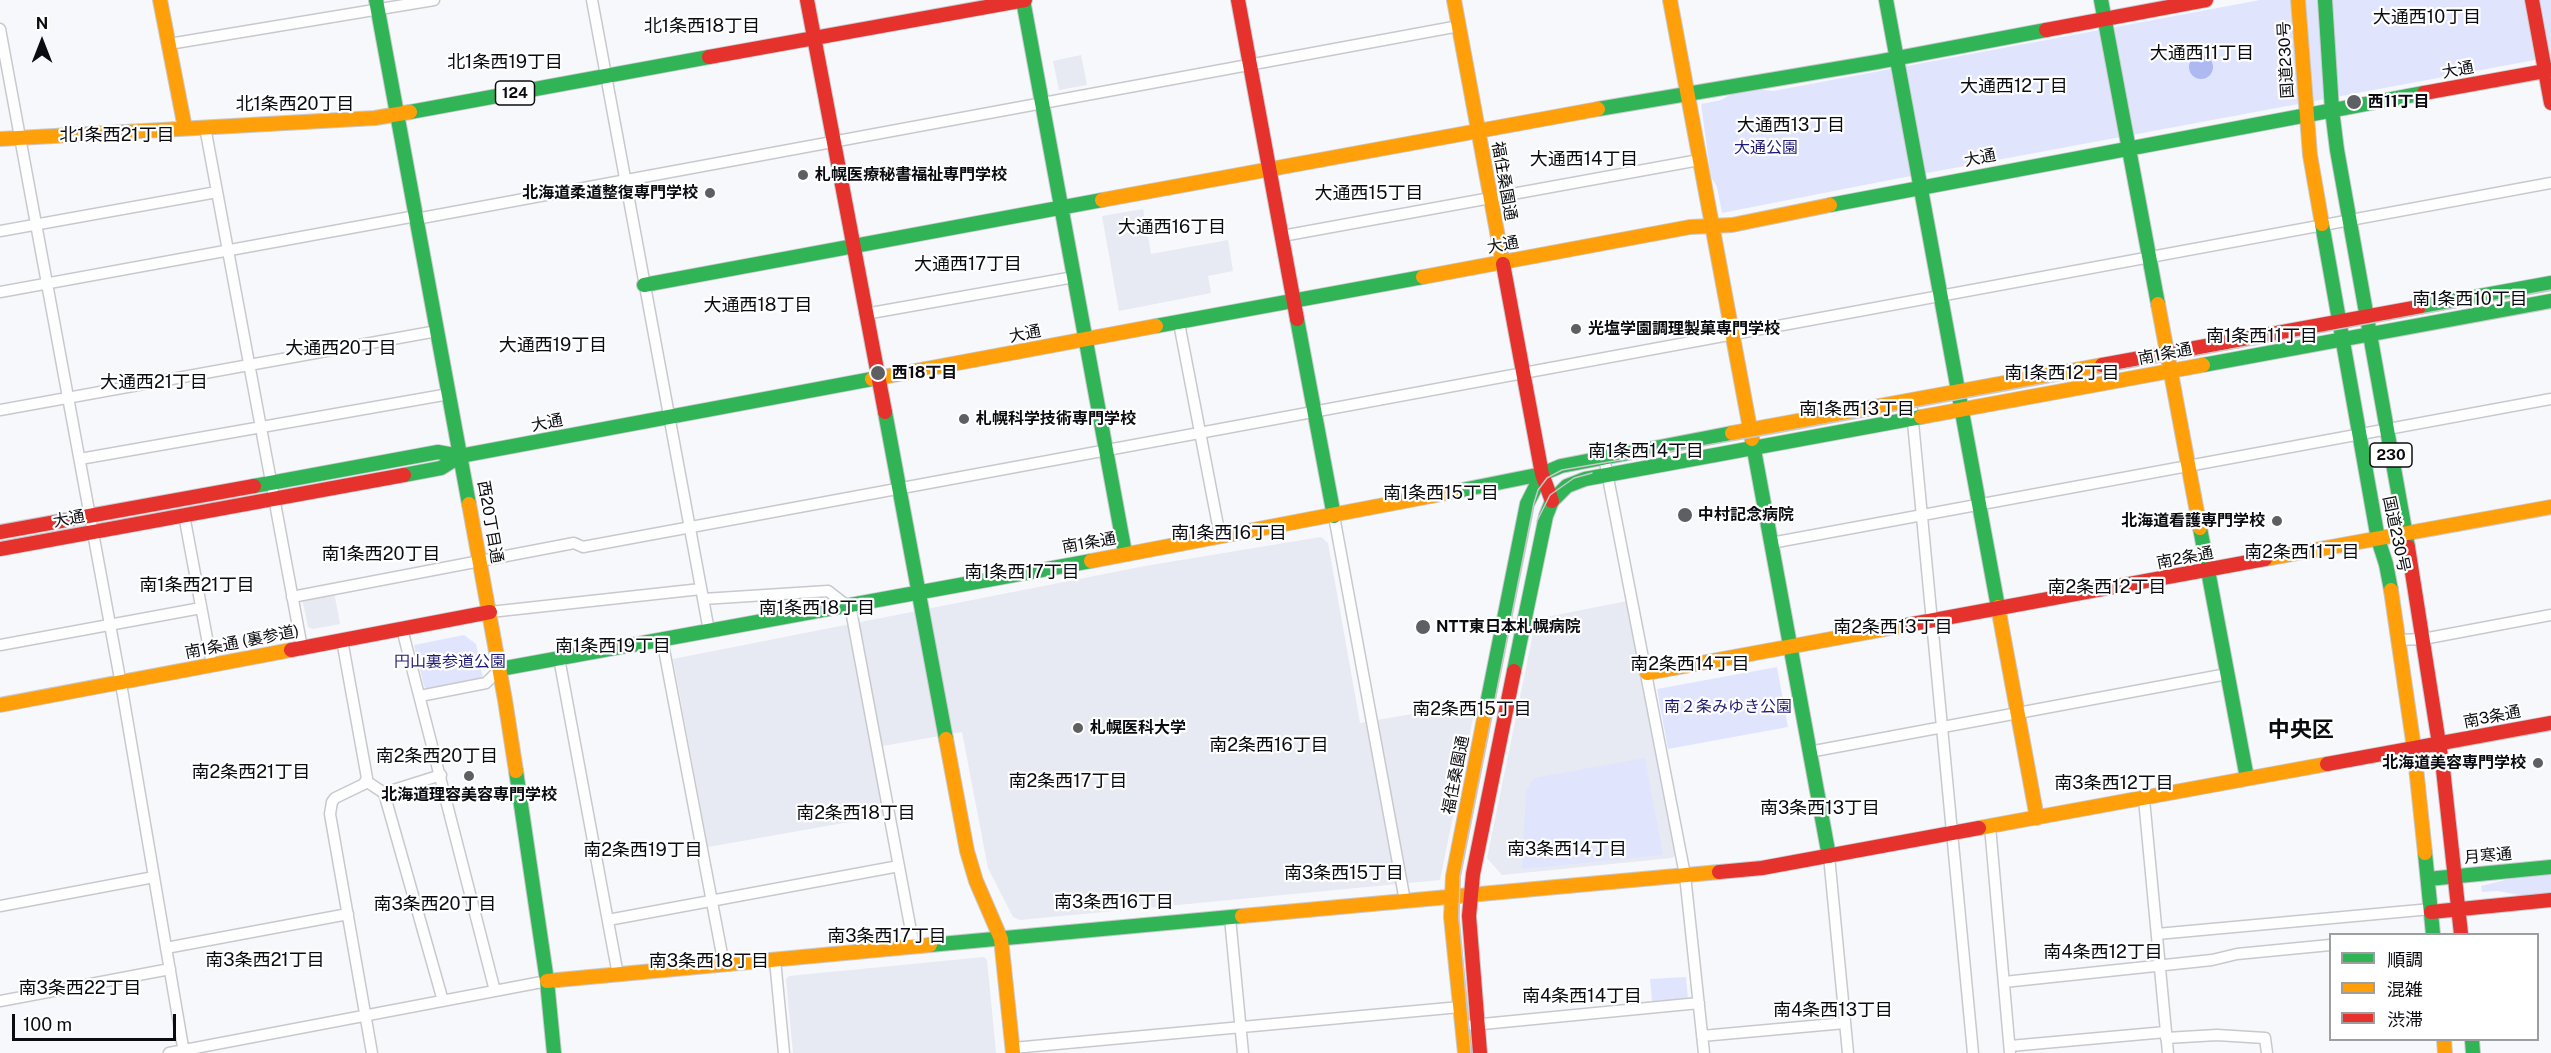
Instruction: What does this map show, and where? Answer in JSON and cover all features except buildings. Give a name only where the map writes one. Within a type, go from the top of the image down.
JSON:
[{"type":"main road","points":[[160,0],[185,128]]},
{"type":"main road","points":[[807,0],[967,851],[976,881],[1001,939],[1013,1050]]},
{"type":"main road","points":[[1024,0],[1125,554]]},
{"type":"main road","name":"124","points":[[0,139],[375,118],[1024,0]]},
{"type":"main road","points":[[1238,0],[1334,516]]},
{"type":"main road","name":"福住桑園通","points":[[1454,0],[1542,474],[1552,501]]},
{"type":"main road","points":[[1670,0],[1828,856]]},
{"type":"main road","points":[[1886,0],[2037,818]]},
{"type":"main road","points":[[2101,0],[2206,570],[2247,778]]},
{"type":"main road","points":[[644,285],[1478,130],[1896,58],[2206,0]]},
{"type":"main road","name":"国道230号","points":[[2298,0],[2305,115],[2310,155],[2378,539],[2386,564],[2414,748],[2433,933]]},
{"type":"main road","name":"国道230号","points":[[2325,0],[2331,110],[2440,744],[2461,933]]},
{"type":"main road","points":[[2532,0],[2548,71],[2551,103]]},
{"type":"main road","name":"西20丁目通","points":[[377,5],[500,669],[548,981],[554,1053]]},
{"type":"main road","name":"大通","points":[[0,532],[438,452],[460,456],[1690,226],[1732,225],[1920,187],[2548,71]]},
{"type":"main road","name":"南1条通","points":[[500,669],[1334,516],[1542,474],[1561,466],[1604,457],[2551,283]]},
{"type":"main road","name":"南1条通","points":[[1567,486],[1585,479],[2551,301]]},
{"type":"main road","name":"大通","points":[[0,549],[442,468],[460,456]]},
{"type":"main road","points":[[1480,1053],[1468,916],[1470,895],[1541,539],[1552,501],[1567,486],[1542,474]]},
{"type":"main road","name":"福住桑園通","points":[[1465,1053],[1451,917],[1453,876],[1527,504],[1542,474]]},
{"type":"main road","name":"南2条通","points":[[1647,673],[2551,507]]},
{"type":"main road","name":"南1条通 (裏参道)","points":[[0,705],[490,612]]},
{"type":"main road","name":"南3条通","points":[[548,981],[1762,868],[2551,723]]},
{"type":"main road","name":"月寒通","points":[[2428,879],[2551,867]]},
{"type":"main road","points":[[2431,911],[2551,900]]},
{"type":"street","points":[[169,44],[363,11],[377,5],[434,0]]},
{"type":"street","points":[[592,0],[709,631]]},
{"type":"street","points":[[0,292],[625,180],[1459,26]]},
{"type":"street","points":[[0,29],[121,682],[184,1052]]},
{"type":"street","points":[[205,127],[302,648]]},
{"type":"street","points":[[1282,236],[1700,160]]},
{"type":"street","points":[[292,597],[574,543],[583,547],[2551,183]]},
{"type":"street","points":[[0,231],[217,192]]},
{"type":"street","points":[[865,314],[1074,277]]},
{"type":"street","points":[[1179,322],[1220,537]]},
{"type":"street","points":[[0,410],[437,331]]},
{"type":"street","points":[[80,459],[449,394]]},
{"type":"street","points":[[1771,543],[2551,399]]},
{"type":"street","points":[[1911,401],[1972,1053]]},
{"type":"street","points":[[1604,457],[1685,875],[1704,1053]]},
{"type":"street","points":[[184,515],[212,665]]},
{"type":"street","points":[[1334,516],[1405,901]]},
{"type":"street","points":[[490,612],[702,594],[828,591],[848,605],[914,947]]},
{"type":"street","points":[[0,645],[201,608]]},
{"type":"street","points":[[2397,640],[2423,639],[2551,615]]},
{"type":"street","points":[[402,629],[495,991]]},
{"type":"street","points":[[662,639],[724,965]]},
{"type":"street","points":[[342,640],[366,781],[384,793],[443,1001]]},
{"type":"street","points":[[560,658],[618,975]]},
{"type":"street","points":[[420,696],[486,683],[500,669]]},
{"type":"street","points":[[1809,752],[2227,674]]},
{"type":"street","points":[[384,793],[441,775]]},
{"type":"street","points":[[366,781],[340,794],[330,807],[372,1053]]},
{"type":"street","points":[[2144,799],[2168,1053]]},
{"type":"street","points":[[1990,826],[2010,1049],[2166,1035],[2217,1035],[2265,1038],[2267,1053]]},
{"type":"street","points":[[1828,856],[1848,1053]]},
{"type":"street","points":[[608,920],[899,866]]},
{"type":"street","points":[[0,906],[154,877]]},
{"type":"street","points":[[2157,934],[2431,911]]},
{"type":"street","points":[[166,948],[348,914]]},
{"type":"street","points":[[1230,918],[1243,1053]]},
{"type":"street","points":[[2004,982],[2329,945]]},
{"type":"street","points":[[775,960],[784,1053]]},
{"type":"street","points":[[0,1001],[170,969]]},
{"type":"street","points":[[169,1053],[184,1052],[548,981]]},
{"type":"street","points":[[1462,1026],[1699,1003]]},
{"type":"street","points":[[1013,1050],[1460,1007]]},
{"type":"street","points":[[1702,1036],[1845,1023]]},
{"type":"shaded area","points":[[1081,55],[1087,85],[1059,90],[1053,61]]},
{"type":"shaded area","points":[[1143,209],[1151,254],[1228,240],[1233,271],[1208,276],[1211,293],[1119,311],[1102,216]]},
{"type":"shaded area","name":"札幌医科大学","points":[[1321,537],[1328,543],[1360,723],[1476,703],[1440,880],[1020,920],[1013,917],[988,868],[962,732],[871,748],[883,816],[708,847],[673,659],[1145,566]]},
{"type":"shaded area","points":[[334,592],[340,624],[313,629],[308,627],[302,598]]},
{"type":"shaded area","points":[[1627,601],[1675,856],[1502,875],[1487,858],[1536,619]]},
{"type":"shaded area","points":[[984,957],[987,960],[996,1053],[793,1053],[786,979],[789,976]]},
{"type":"green space","name":"大通公園","points":[[2260,0],[2551,0],[2551,57],[1722,213],[1717,187],[1711,177],[1701,104],[1721,100],[1733,93],[1757,89],[1773,91]]},
{"type":"green space","name":"円山裏参道公園","points":[[464,635],[476,644],[483,678],[427,690],[414,645]]},
{"type":"green space","name":"南２条みゆき公園","points":[[1777,667],[1788,727],[1668,749],[1657,689]]},
{"type":"green space","points":[[1645,758],[1663,855],[1522,869],[1526,791],[1534,778]]},
{"type":"green space","points":[[2551,872],[2551,895],[2529,897],[2498,891],[2482,892],[2481,886],[2529,874]]},
{"type":"green space","points":[[1686,977],[1688,998],[1652,1002],[1650,979]]},
{"type":"water","points":[[2201,55],[2209,59],[2213,67],[2209,75],[2201,79],[2193,75],[2189,67],[2193,59]]},
{"type":"tram line","points":[[1471,1053],[1459,918],[1460,876],[1534,503],[1538,490],[1547,478],[1562,470],[1771,434],[2551,290]]},
{"type":"tram line","points":[[1537,521],[1550,495],[1574,478],[1592,473]]},
{"type":"traffic: fast","points":[[376,0],[469,504]]},
{"type":"traffic: fast","points":[[1023,0],[1125,553]]},
{"type":"traffic: fast","points":[[1886,0],[1998,607]]},
{"type":"traffic: fast","points":[[2101,0],[2158,304]]},
{"type":"traffic: fast","points":[[2325,0],[2337,150],[2408,547]]},
{"type":"traffic: fast","points":[[1598,109],[1877,62],[2046,30]]},
{"type":"traffic: fast","points":[[410,112],[709,57]]},
{"type":"traffic: fast","points":[[1830,205],[2424,93]]},
{"type":"traffic: fast","points":[[644,285],[1102,200]]},
{"type":"traffic: fast","points":[[2322,224],[2378,539],[2391,590]]},
{"type":"traffic: fast","points":[[1156,326],[1423,277]]},
{"type":"traffic: fast","points":[[2419,307],[2551,283]]},
{"type":"traffic: fast","points":[[2203,365],[2551,301]]},
{"type":"traffic: fast","points":[[1297,319],[1334,516]]},
{"type":"traffic: fast","points":[[404,475],[441,468],[460,456],[872,379]]},
{"type":"traffic: fast","points":[[885,412],[946,739]]},
{"type":"traffic: fast","points":[[1514,671],[1546,516],[1552,501],[1567,486],[1585,479],[1921,417]]},
{"type":"traffic: fast","points":[[1452,492],[1542,474],[1561,466],[1732,433]]},
{"type":"traffic: fast","points":[[1752,439],[1829,856]]},
{"type":"traffic: fast","points":[[254,486],[438,452],[460,456]]},
{"type":"traffic: fast","points":[[1485,714],[1527,504],[1542,474]]},
{"type":"traffic: fast","points":[[2200,528],[2247,778]]},
{"type":"traffic: fast","points":[[500,669],[1091,561]]},
{"type":"traffic: fast","points":[[516,771],[547,981],[554,1053]]},
{"type":"traffic: fast","points":[[2425,853],[2433,933]]},
{"type":"traffic: fast","points":[[2428,879],[2551,867]]},
{"type":"traffic: fast","points":[[930,945],[1242,916]]},
{"type":"traffic: fast","points":[[2472,1041],[2473,1053]]},
{"type":"traffic: slow","points":[[160,0],[185,128]]},
{"type":"traffic: slow","points":[[1454,0],[1503,264]]},
{"type":"traffic: slow","points":[[1670,0],[1752,439]]},
{"type":"traffic: slow","points":[[2298,0],[2310,155],[2322,224]]},
{"type":"traffic: slow","points":[[1102,200],[1598,109]]},
{"type":"traffic: slow","points":[[0,139],[375,118],[410,112]]},
{"type":"traffic: slow","points":[[1423,277],[1690,227],[1732,225],[1830,205]]},
{"type":"traffic: slow","points":[[2158,304],[2200,528]]},
{"type":"traffic: slow","points":[[872,379],[1156,326]]},
{"type":"traffic: slow","points":[[1732,433],[2102,365]]},
{"type":"traffic: slow","points":[[1921,417],[2203,365]]},
{"type":"traffic: slow","points":[[1091,561],[1452,492]]},
{"type":"traffic: slow","points":[[469,504],[516,771]]},
{"type":"traffic: slow","points":[[2265,559],[2551,507]]},
{"type":"traffic: slow","points":[[2391,590],[2414,748],[2425,853]]},
{"type":"traffic: slow","points":[[1998,607],[2037,818]]},
{"type":"traffic: slow","points":[[1647,673],[1907,625]]},
{"type":"traffic: slow","points":[[0,705],[291,650]]},
{"type":"traffic: slow","points":[[1465,1053],[1451,917],[1453,876],[1485,714]]},
{"type":"traffic: slow","points":[[946,739],[967,851],[976,881],[1001,939],[1013,1053]]},
{"type":"traffic: slow","points":[[1979,828],[2327,764]]},
{"type":"traffic: slow","points":[[1242,916],[1719,872]]},
{"type":"traffic: slow","points":[[547,981],[930,945]]},
{"type":"traffic: slow","points":[[2444,1041],[2445,1053]]},
{"type":"traffic: jam","points":[[807,0],[885,412]]},
{"type":"traffic: jam","points":[[709,57],[1025,0]]},
{"type":"traffic: jam","points":[[1238,0],[1297,319]]},
{"type":"traffic: jam","points":[[2046,30],[2206,0]]},
{"type":"traffic: jam","points":[[2532,0],[2551,103]]},
{"type":"traffic: jam","points":[[2424,93],[2551,70]]},
{"type":"traffic: jam","points":[[1503,264],[1542,474],[1552,501]]},
{"type":"traffic: jam","points":[[2102,365],[2419,307]]},
{"type":"traffic: jam","points":[[0,549],[404,475]]},
{"type":"traffic: jam","points":[[0,532],[254,486]]},
{"type":"traffic: jam","points":[[2408,547],[2443,769],[2461,933]]},
{"type":"traffic: jam","points":[[1907,625],[2265,559]]},
{"type":"traffic: jam","points":[[291,650],[490,612]]},
{"type":"traffic: jam","points":[[1480,1053],[1469,916],[1473,874],[1514,671]]},
{"type":"traffic: jam","points":[[2327,764],[2551,723]]},
{"type":"traffic: jam","points":[[1719,872],[1762,868],[1979,828]]},
{"type":"traffic: jam","points":[[2431,912],[2551,900]]},
{"type":"place","name":"西11丁目","points":[[2354,102]]},
{"type":"place","name":"札幌医療秘書福祉専門学校","points":[[803,175]]},
{"type":"place","name":"北海道柔道整復専門学校","points":[[710,193]]},
{"type":"place","name":"光塩学園調理製菓専門学校","points":[[1576,329]]},
{"type":"place","name":"西18丁目","points":[[878,373]]},
{"type":"place","name":"札幌科学技術専門学校","points":[[964,419]]},
{"type":"place","name":"中村記念病院","points":[[1685,515]]},
{"type":"place","name":"北海道看護専門学校","points":[[2277,521]]},
{"type":"place","name":"NTT東日本札幌病院","points":[[1423,627]]},
{"type":"place","name":"札幌医科大学","points":[[1078,728]]},
{"type":"place","name":"北海道美容専門学校","points":[[2538,763]]},
{"type":"place","name":"北海道理容美容専門学校","points":[[469,776]]},
{"type":"district","name":"大通西10丁目","points":[[2427,17]]},
{"type":"district","name":"北1条西18丁目","points":[[702,26]]},
{"type":"district","name":"大通西11丁目","points":[[2202,53]]},
{"type":"district","name":"北1条西19丁目","points":[[505,62]]},
{"type":"district","name":"大通西12丁目","points":[[2014,86]]},
{"type":"district","name":"北1条西20丁目","points":[[295,104]]},
{"type":"district","name":"大通西13丁目","points":[[1791,125]]},
{"type":"district","name":"北1条西21丁目","points":[[117,135]]},
{"type":"district","name":"大通西14丁目","points":[[1584,159]]},
{"type":"district","name":"大通西15丁目","points":[[1369,193]]},
{"type":"district","name":"大通西16丁目","points":[[1172,227]]},
{"type":"district","name":"大通西17丁目","points":[[968,264]]},
{"type":"district","name":"南1条西10丁目","points":[[2470,299]]},
{"type":"district","name":"大通西18丁目","points":[[758,305]]},
{"type":"district","name":"南1条西11丁目","points":[[2262,336]]},
{"type":"district","name":"大通西19丁目","points":[[553,345]]},
{"type":"district","name":"大通西20丁目","points":[[341,348]]},
{"type":"district","name":"南1条西12丁目","points":[[2062,373]]},
{"type":"district","name":"大通西21丁目","points":[[154,382]]},
{"type":"district","name":"南1条西13丁目","points":[[1857,409]]},
{"type":"district","name":"南1条西14丁目","points":[[1646,451]]},
{"type":"district","name":"南1条西15丁目","points":[[1441,493]]},
{"type":"district","name":"南1条西16丁目","points":[[1229,533]]},
{"type":"district","name":"南2条西11丁目","points":[[2302,552]]},
{"type":"district","name":"南1条西20丁目","points":[[381,554]]},
{"type":"district","name":"南1条西17丁目","points":[[1022,572]]},
{"type":"district","name":"南1条西21丁目","points":[[197,585]]},
{"type":"district","name":"南2条西12丁目","points":[[2107,587]]},
{"type":"district","name":"南1条西18丁目","points":[[817,608]]},
{"type":"district","name":"南2条西13丁目","points":[[1893,627]]},
{"type":"district","name":"南1条西19丁目","points":[[613,646]]},
{"type":"district","name":"南2条西14丁目","points":[[1690,664]]},
{"type":"district","name":"南2条西15丁目","points":[[1472,709]]},
{"type":"district","name":"中央区","points":[[2301,730]]},
{"type":"district","name":"南2条西16丁目","points":[[1269,745]]},
{"type":"district","name":"南2条西20丁目","points":[[437,756]]},
{"type":"district","name":"南2条西21丁目","points":[[251,772]]},
{"type":"district","name":"南2条西17丁目","points":[[1068,781]]},
{"type":"district","name":"南3条西12丁目","points":[[2114,783]]},
{"type":"district","name":"南3条西13丁目","points":[[1820,808]]},
{"type":"district","name":"南2条西18丁目","points":[[856,813]]},
{"type":"district","name":"南3条西14丁目","points":[[1567,849]]},
{"type":"district","name":"南2条西19丁目","points":[[643,850]]},
{"type":"district","name":"南3条西15丁目","points":[[1344,873]]},
{"type":"district","name":"南3条西16丁目","points":[[1114,902]]},
{"type":"district","name":"南3条西20丁目","points":[[435,904]]},
{"type":"district","name":"南3条西17丁目","points":[[887,936]]},
{"type":"district","name":"南4条西12丁目","points":[[2103,952]]},
{"type":"district","name":"南3条西21丁目","points":[[265,960]]},
{"type":"district","name":"南3条西18丁目","points":[[709,961]]},
{"type":"district","name":"南3条西22丁目","points":[[80,988]]},
{"type":"district","name":"南4条西14丁目","points":[[1582,996]]},
{"type":"district","name":"南4条西13丁目","points":[[1833,1010]]}]
